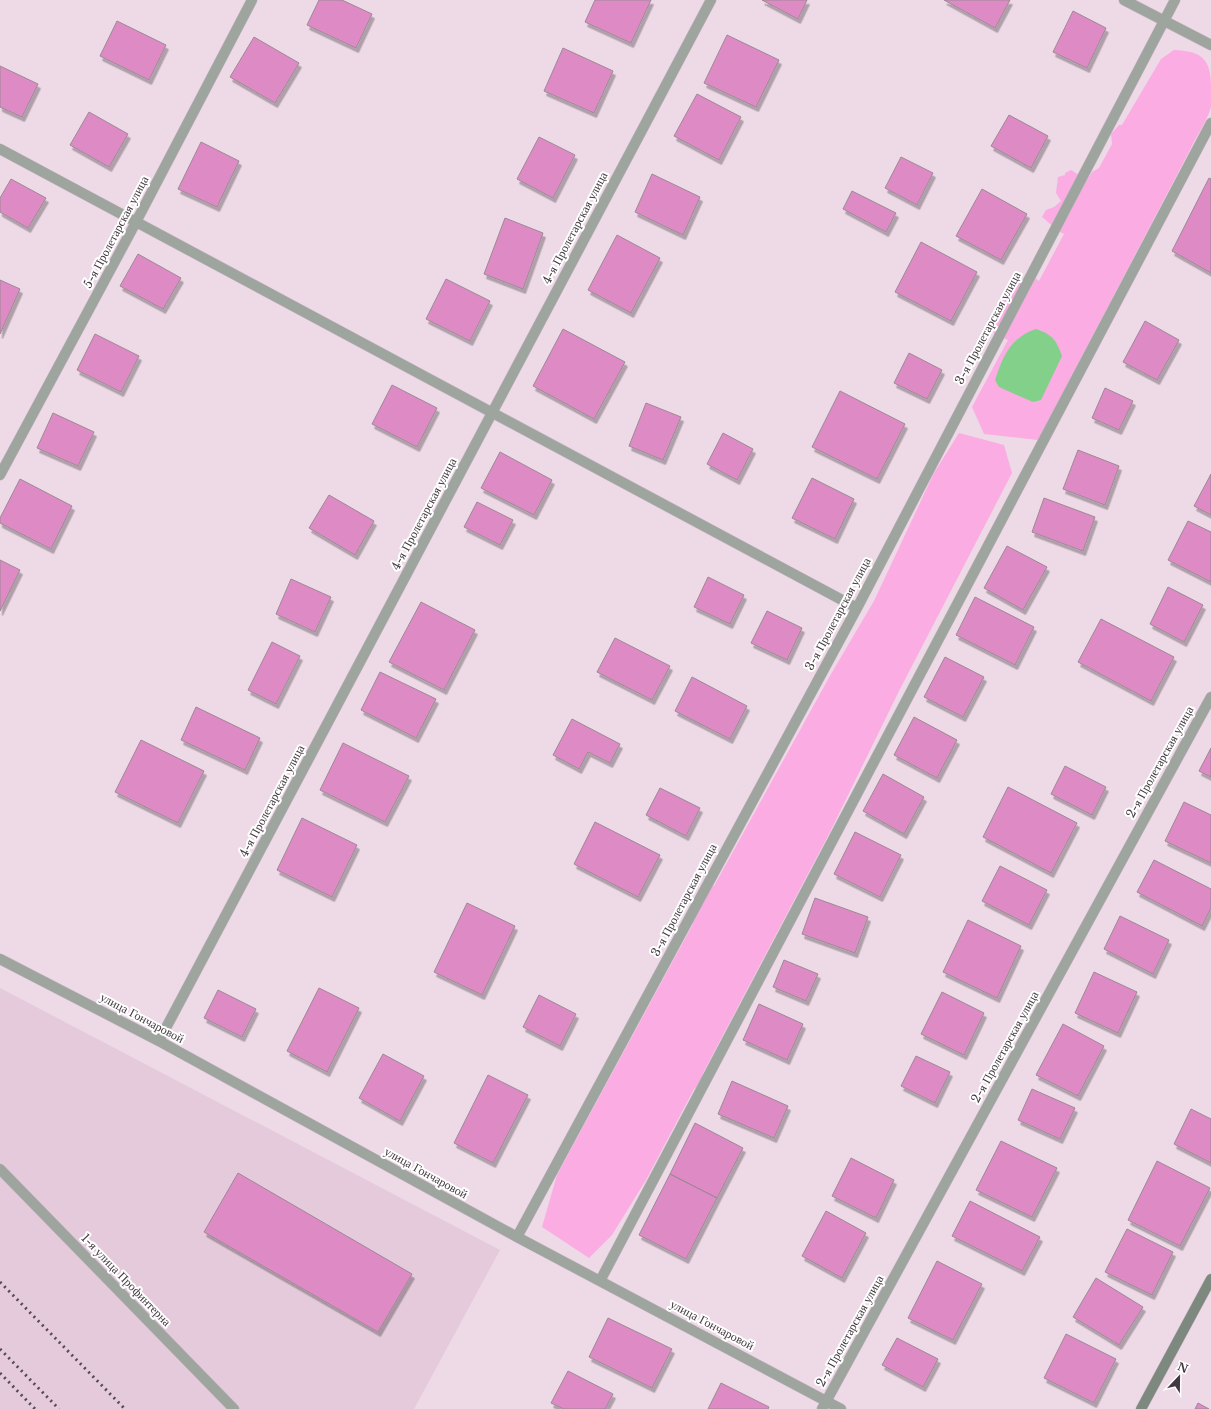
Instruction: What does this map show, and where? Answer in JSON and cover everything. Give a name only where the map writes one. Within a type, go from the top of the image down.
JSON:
[{"type":"main road","points":[[1141,1409],[1211,1279]]},
{"type":"street","name":"5-я Пролетарская улица","points":[[0,475],[136,222],[252,0]]},
{"type":"street","name":"4-я Пролетарская улица","points":[[159,1041],[711,0]]},
{"type":"street","points":[[1124,0],[1211,45]]},
{"type":"street","name":"3-я Пролетарская улица","points":[[517,1237],[857,608],[1175,0]]},
{"type":"street","points":[[600,1281],[1211,123]]},
{"type":"street","points":[[0,149],[492,414],[857,608]]},
{"type":"street","name":"2-я Пролетарская улица","points":[[825,1405],[1211,697]]},
{"type":"street","name":"улица Гончаровой","points":[[0,958],[159,1041],[825,1405],[841,1409]]},
{"type":"street","name":"1-я улица Профинтерна","points":[[0,1169],[234,1409]]},
{"type":"shaded area","points":[[1174,50],[1192,52],[1203,58],[1207,63],[1211,77],[1211,106],[1205,122],[1038,440],[984,434],[972,407],[1008,340],[994,334],[993,318],[995,307],[1002,299],[1008,297],[1018,283],[1035,278],[1039,281],[1064,234],[1042,217],[1046,210],[1054,207],[1061,201],[1056,193],[1058,177],[1065,175],[1065,173],[1071,170],[1087,180],[1092,172],[1099,168],[1112,144],[1111,134],[1119,125],[1122,125],[1161,59]]},
{"type":"shaded area","points":[[1036,329],[1053,339],[1062,356],[1041,400],[1033,402],[999,387],[995,380],[1001,363],[1009,349],[1020,337]]},
{"type":"shaded area","points":[[959,433],[1004,445],[1012,473],[899,691],[830,832],[703,1073],[702,1081],[694,1089],[646,1180],[612,1235],[589,1258],[542,1227],[557,1175],[693,924],[692,918],[711,884],[714,886],[831,674],[874,601],[934,473]]},
{"type":"shaded area","points":[[0,988],[500,1250],[414,1409],[0,1409]]},
{"type":"building","points":[[319,0],[342,0],[372,14],[356,48],[307,25]]},
{"type":"building","points":[[595,0],[651,0],[631,43],[585,22]]},
{"type":"building","points":[[762,0],[807,0],[798,19]]},
{"type":"building","points":[[944,0],[1010,0],[995,28]]},
{"type":"building","points":[[1073,11],[1106,28],[1087,68],[1053,52]]},
{"type":"building","points":[[117,21],[166,45],[149,80],[100,56]]},
{"type":"building","points":[[727,35],[779,60],[756,107],[704,83]]},
{"type":"building","points":[[254,37],[299,63],[275,103],[230,77]]},
{"type":"building","points":[[563,48],[613,71],[594,113],[544,91]]},
{"type":"building","points":[[0,66],[38,84],[22,117],[0,107]]},
{"type":"building","points":[[697,94],[741,117],[719,160],[674,136]]},
{"type":"building","points":[[89,112],[128,134],[109,167],[70,145]]},
{"type":"building","points":[[1009,115],[1048,136],[1031,168],[991,146]]},
{"type":"building","points":[[539,137],[575,155],[553,198],[517,179]]},
{"type":"building","points":[[201,142],[239,161],[217,207],[178,189]]},
{"type":"building","points":[[901,157],[933,173],[917,205],[885,188]]},
{"type":"building","points":[[652,174],[700,197],[683,235],[635,212]]},
{"type":"building","points":[[1209,178],[1211,179],[1211,273],[1172,251]]},
{"type":"building","points":[[11,179],[46,198],[28,228],[0,212],[0,198]]},
{"type":"building","points":[[982,189],[1027,214],[1001,260],[956,236]]},
{"type":"building","points":[[852,191],[896,213],[886,232],[843,209]]},
{"type":"building","points":[[505,218],[543,233],[523,289],[484,274]]},
{"type":"building","points":[[617,235],[660,258],[631,313],[588,290]]},
{"type":"building","points":[[921,242],[977,272],[951,321],[895,292]]},
{"type":"building","points":[[138,254],[181,278],[163,309],[120,286]]},
{"type":"building","points":[[446,279],[490,301],[470,341],[426,319]]},
{"type":"building","points":[[0,280],[20,289],[0,334]]},
{"type":"building","points":[[1145,321],[1179,340],[1157,380],[1123,362]]},
{"type":"building","points":[[563,329],[625,362],[594,419],[533,386]]},
{"type":"building","points":[[95,334],[139,356],[121,392],[77,370]]},
{"type":"building","points":[[909,353],[942,370],[927,399],[894,383]]},
{"type":"building","points":[[392,385],[437,408],[417,447],[372,424]]},
{"type":"building","points":[[1105,388],[1133,401],[1119,430],[1092,418]]},
{"type":"building","points":[[840,391],[905,424],[877,479],[812,447]]},
{"type":"building","points":[[646,403],[681,417],[663,460],[629,446]]},
{"type":"building","points":[[53,413],[94,432],[78,466],[37,448]]},
{"type":"building","points":[[723,433],[753,449],[737,480],[707,464]]},
{"type":"building","points":[[1078,450],[1119,466],[1105,505],[1063,489]]},
{"type":"building","points":[[500,452],[552,480],[534,515],[481,488]]},
{"type":"building","points":[[1211,474],[1211,515],[1194,506]]},
{"type":"building","points":[[812,478],[854,499],[835,539],[792,518]]},
{"type":"building","points":[[20,479],[72,506],[51,549],[0,523],[0,518]]},
{"type":"building","points":[[329,495],[374,521],[355,555],[309,528]]},
{"type":"building","points":[[1044,498],[1095,517],[1083,551],[1032,532]]},
{"type":"building","points":[[477,502],[513,520],[500,545],[464,527]]},
{"type":"building","points":[[1188,521],[1211,532],[1211,582],[1168,560]]},
{"type":"building","points":[[1007,546],[1047,567],[1023,610],[984,588]]},
{"type":"building","points":[[0,560],[20,570],[0,611]]},
{"type":"building","points":[[708,577],[744,595],[730,624],[694,607]]},
{"type":"building","points":[[291,579],[331,597],[315,632],[276,614]]},
{"type":"building","points":[[1168,587],[1203,605],[1184,642],[1150,624]]},
{"type":"building","points":[[975,597],[1034,627],[1015,665],[956,635]]},
{"type":"building","points":[[421,602],[475,630],[444,690],[389,662]]},
{"type":"building","points":[[767,611],[802,628],[787,660],[751,643]]},
{"type":"building","points":[[1101,619],[1174,657],[1151,701],[1078,662]]},
{"type":"building","points":[[615,638],[670,666],[652,700],[597,672]]},
{"type":"building","points":[[272,642],[300,656],[276,704],[248,690]]},
{"type":"building","points":[[945,657],[984,677],[963,717],[924,697]]},
{"type":"building","points":[[380,672],[436,699],[416,738],[361,710]]},
{"type":"building","points":[[692,677],[747,706],[730,739],[675,711]]},
{"type":"building","points":[[196,707],[260,738],[245,770],[181,740]]},
{"type":"building","points":[[914,717],[957,740],[937,778],[894,755]]},
{"type":"building","points":[[572,719],[620,744],[610,763],[588,752],[579,769],[553,755]]},
{"type":"building","points":[[141,740],[204,771],[178,823],[115,792]]},
{"type":"building","points":[[343,743],[409,776],[385,822],[320,790]]},
{"type":"building","points":[[1211,748],[1211,777],[1199,771]]},
{"type":"building","points":[[1065,766],[1106,787],[1092,815],[1051,794]]},
{"type":"building","points":[[883,774],[924,797],[904,834],[863,811]]},
{"type":"building","points":[[1008,787],[1077,823],[1051,873],[983,837]]},
{"type":"building","points":[[660,788],[700,808],[686,836],[646,815]]},
{"type":"building","points":[[1184,802],[1211,815],[1211,863],[1165,841]]},
{"type":"building","points":[[302,818],[357,845],[332,897],[277,870]]},
{"type":"building","points":[[595,822],[660,855],[638,897],[574,864]]},
{"type":"building","points":[[855,832],[901,855],[880,897],[834,874]]},
{"type":"building","points":[[1154,860],[1211,889],[1211,908],[1202,926],[1137,892]]},
{"type":"building","points":[[1000,866],[1047,890],[1029,925],[982,901]]},
{"type":"building","points":[[815,898],[868,917],[855,953],[802,934]]},
{"type":"building","points":[[467,903],[515,926],[482,995],[434,972]]},
{"type":"building","points":[[1120,916],[1169,940],[1153,974],[1104,949]]},
{"type":"building","points":[[968,920],[1021,946],[997,998],[943,972]]},
{"type":"building","points":[[784,960],[818,974],[806,1001],[773,987]]},
{"type":"building","points":[[1094,972],[1137,992],[1118,1033],[1075,1013]]},
{"type":"building","points":[[319,988],[359,1008],[327,1072],[287,1051]]},
{"type":"building","points":[[218,990],[256,1009],[242,1037],[204,1018]]},
{"type":"building","points":[[942,992],[984,1013],[964,1055],[921,1034]]},
{"type":"building","points":[[539,995],[576,1014],[560,1046],[523,1027]]},
{"type":"building","points":[[759,1004],[803,1024],[787,1060],[743,1040]]},
{"type":"building","points":[[1063,1024],[1104,1046],[1078,1096],[1036,1075]]},
{"type":"building","points":[[383,1054],[424,1076],[400,1121],[359,1098]]},
{"type":"building","points":[[916,1056],[950,1072],[935,1103],[901,1086]]},
{"type":"building","points":[[488,1075],[528,1095],[493,1163],[454,1143]]},
{"type":"building","points":[[732,1081],[788,1106],[774,1138],[718,1114]]},
{"type":"building","points":[[1032,1089],[1075,1108],[1060,1139],[1018,1120]]},
{"type":"building","points":[[1191,1109],[1211,1119],[1211,1163],[1174,1144]]},
{"type":"building","points":[[695,1123],[743,1148],[717,1198],[670,1174]]},
{"type":"building","points":[[1001,1141],[1057,1168],[1032,1217],[976,1190]]},
{"type":"building","points":[[851,1158],[894,1180],[876,1218],[832,1196]]},
{"type":"building","points":[[1157,1161],[1210,1188],[1180,1246],[1128,1220]]},
{"type":"building","points":[[238,1173],[412,1274],[378,1332],[204,1232]]},
{"type":"building","points":[[670,1174],[717,1198],[686,1259],[639,1235]]},
{"type":"building","points":[[970,1201],[1040,1237],[1022,1271],[952,1236]]},
{"type":"building","points":[[826,1211],[866,1233],[842,1278],[802,1256]]},
{"type":"building","points":[[1127,1229],[1173,1252],[1152,1295],[1105,1272]]},
{"type":"building","points":[[937,1261],[982,1284],[953,1340],[908,1318]]},
{"type":"building","points":[[1096,1278],[1143,1307],[1119,1345],[1073,1317]]},
{"type":"building","points":[[608,1318],[672,1349],[652,1388],[589,1357]]},
{"type":"building","points":[[1066,1334],[1116,1359],[1094,1403],[1044,1378]]},
{"type":"building","points":[[897,1338],[938,1359],[923,1387],[882,1365]]},
{"type":"building","points":[[568,1371],[613,1394],[605,1409],[564,1409],[551,1403]]},
{"type":"building","points":[[721,1383],[769,1407],[768,1409],[708,1409]]},
{"type":"building","points":[[1198,1403],[1209,1409],[1195,1409]]},
{"type":"railway","points":[[0,1282],[125,1409]]},
{"type":"railway","points":[[0,1349],[59,1409]]},
{"type":"railway","points":[[0,1373],[35,1409]]}]
